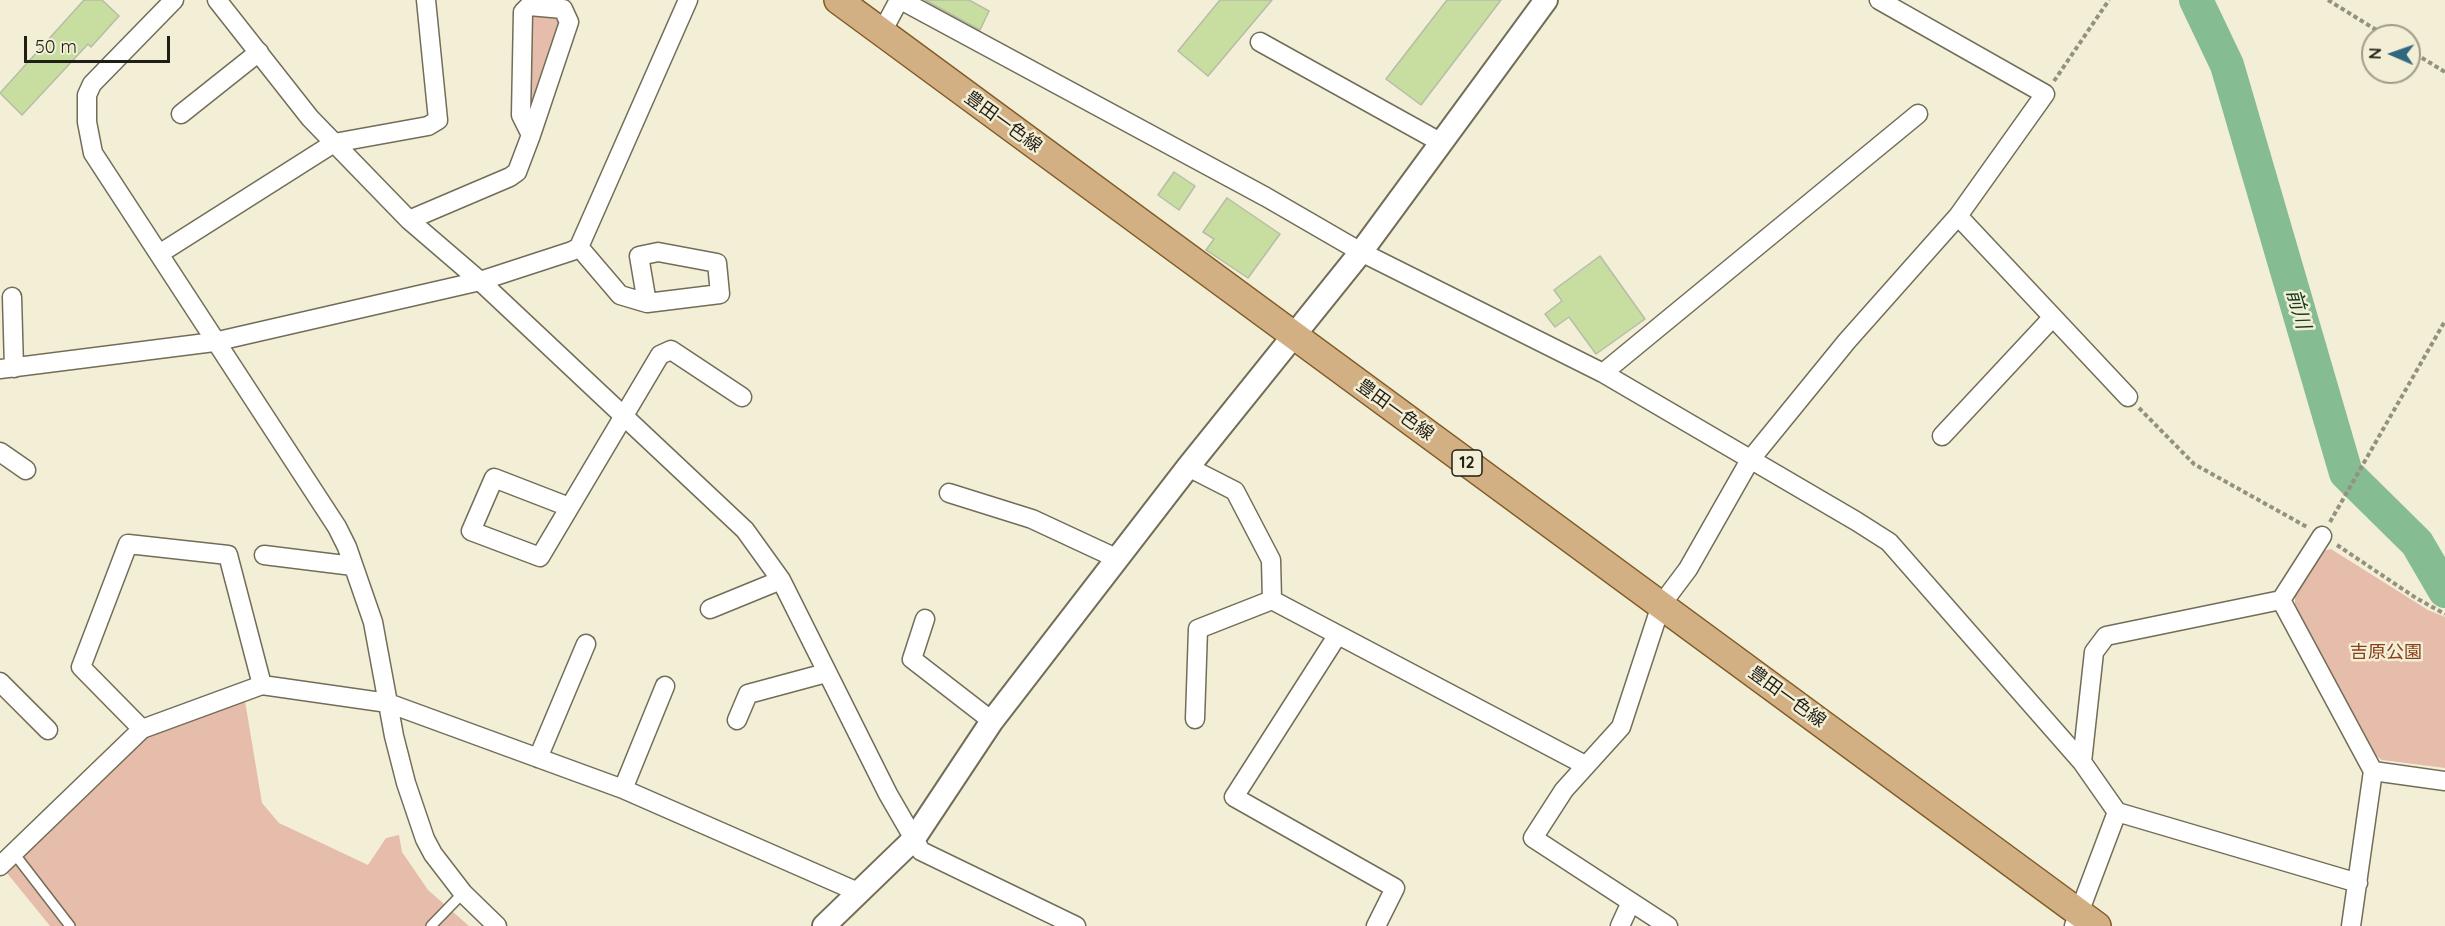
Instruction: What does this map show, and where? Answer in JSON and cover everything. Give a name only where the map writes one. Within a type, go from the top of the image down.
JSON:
[{"type":"main road","name":"豊田一色線","points":[[838,0],[1661,605],[2084,922]]},
{"type":"street","points":[[174,0],[92,84],[87,95],[88,136],[93,153],[214,342],[337,527],[372,622],[406,783],[425,839],[433,854],[463,893],[497,926]]},
{"type":"street","points":[[217,0],[310,118],[409,220],[480,282],[745,530],[781,580],[826,673],[921,851],[1076,926]]},
{"type":"street","points":[[159,254],[334,144],[428,126],[438,120],[426,0]]},
{"type":"street","points":[[12,297],[7,369],[214,342],[480,282],[579,247],[688,0]]},
{"type":"street","points":[[882,32],[900,0],[1266,197],[1361,252],[1603,373],[1889,543],[2082,762],[2118,812],[2358,883]]},
{"type":"street","points":[[825,926],[914,840],[992,721],[1188,467],[1295,337],[1361,252],[1546,0]]},
{"type":"street","points":[[1668,926],[1533,838],[1564,790],[1621,727],[1661,605],[1688,568],[1750,460],[1847,341],[1958,216],[2045,94],[1879,0]]},
{"type":"street","points":[[409,220],[517,172],[531,135],[569,22],[563,9],[529,6],[523,12],[521,115],[531,135]]},
{"type":"street","points":[[1260,42],[1440,142]]},
{"type":"street","points":[[181,114],[259,52]]},
{"type":"street","points":[[1603,373],[1918,114]]},
{"type":"street","points":[[1958,216],[2128,397]]},
{"type":"street","points":[[579,247],[620,295],[647,303],[720,294],[717,263],[658,252],[639,256],[647,303]]},
{"type":"street","points":[[1942,436],[2053,317]]},
{"type":"street","points":[[569,507],[494,478],[471,531],[540,557],[569,507],[622,415],[660,355],[671,350],[742,397]]},
{"type":"street","points":[[0,452],[26,470]]},
{"type":"street","points":[[1188,467],[1234,491],[1271,560],[1272,600]]},
{"type":"street","points":[[949,493],[1032,519],[1118,559]]},
{"type":"street","points":[[2082,762],[2094,652],[2106,636],[2281,600],[2322,536]]},
{"type":"street","points":[[142,729],[81,667],[128,544],[228,555],[262,685]]},
{"type":"street","points":[[264,555],[353,566]]},
{"type":"street","points":[[710,609],[781,580]]},
{"type":"street","points":[[1272,600],[1586,765]]},
{"type":"street","points":[[1195,719],[1198,629],[1272,600]]},
{"type":"street","points":[[2281,600],[2373,771],[2351,926]]},
{"type":"street","points":[[925,619],[912,659],[992,721]]},
{"type":"street","points":[[1337,636],[1234,797],[1395,888],[1377,926]]},
{"type":"street","points":[[538,758],[586,644]]},
{"type":"street","points":[[737,720],[748,694],[826,673]]},
{"type":"street","points":[[0,682],[48,730]]},
{"type":"street","points":[[0,866],[142,729],[262,685],[388,703],[623,789],[858,892]]},
{"type":"street","points":[[623,789],[665,687]]},
{"type":"street","points":[[2373,771],[2445,781]]},
{"type":"street","points":[[2084,922],[2118,812]]},
{"type":"street","points":[[1620,926],[1631,902]]},
{"type":"lane","points":[[13,852],[69,926]]},
{"type":"lane","points":[[431,926],[463,893]]},
{"type":"path","points":[[2045,94],[2109,0]]},
{"type":"path","points":[[2328,0],[2367,24]]},
{"type":"path","points":[[2421,57],[2445,72]]},
{"type":"path","points":[[2322,536],[2445,321]]},
{"type":"path","points":[[2128,397],[2194,464],[2322,536],[2416,598],[2445,614]]},
{"type":"green space","points":[[540,11],[554,14],[561,26],[534,105],[530,104],[530,17]]},
{"type":"green space","name":"吉原公園","points":[[2331,549],[2428,610],[2445,617],[2445,768],[2382,760],[2370,751],[2295,605],[2295,590],[2323,551]]},
{"type":"green space","points":[[245,701],[262,803],[279,823],[368,865],[386,838],[399,835],[402,852],[428,890],[469,926],[50,926],[7,873],[133,737]]},
{"type":"building","points":[[84,0],[102,0],[119,16],[91,47],[88,44],[22,115],[0,93]]},
{"type":"building","points":[[925,0],[969,0],[989,11],[980,30]]},
{"type":"building","points":[[1220,0],[1272,0],[1208,76],[1178,51]]},
{"type":"building","points":[[1447,0],[1501,0],[1421,105],[1386,79]]},
{"type":"building","points":[[1174,172],[1195,186],[1179,210],[1158,195]]},
{"type":"building","points":[[1227,198],[1280,234],[1248,278],[1206,250],[1214,239],[1203,232]]},
{"type":"building","points":[[1600,256],[1645,319],[1596,354],[1569,317],[1555,327],[1545,314],[1562,301],[1554,290]]},
{"type":"waterway","name":"前川","points":[[2196,0],[2227,65],[2346,473],[2417,543],[2445,591]]}]
